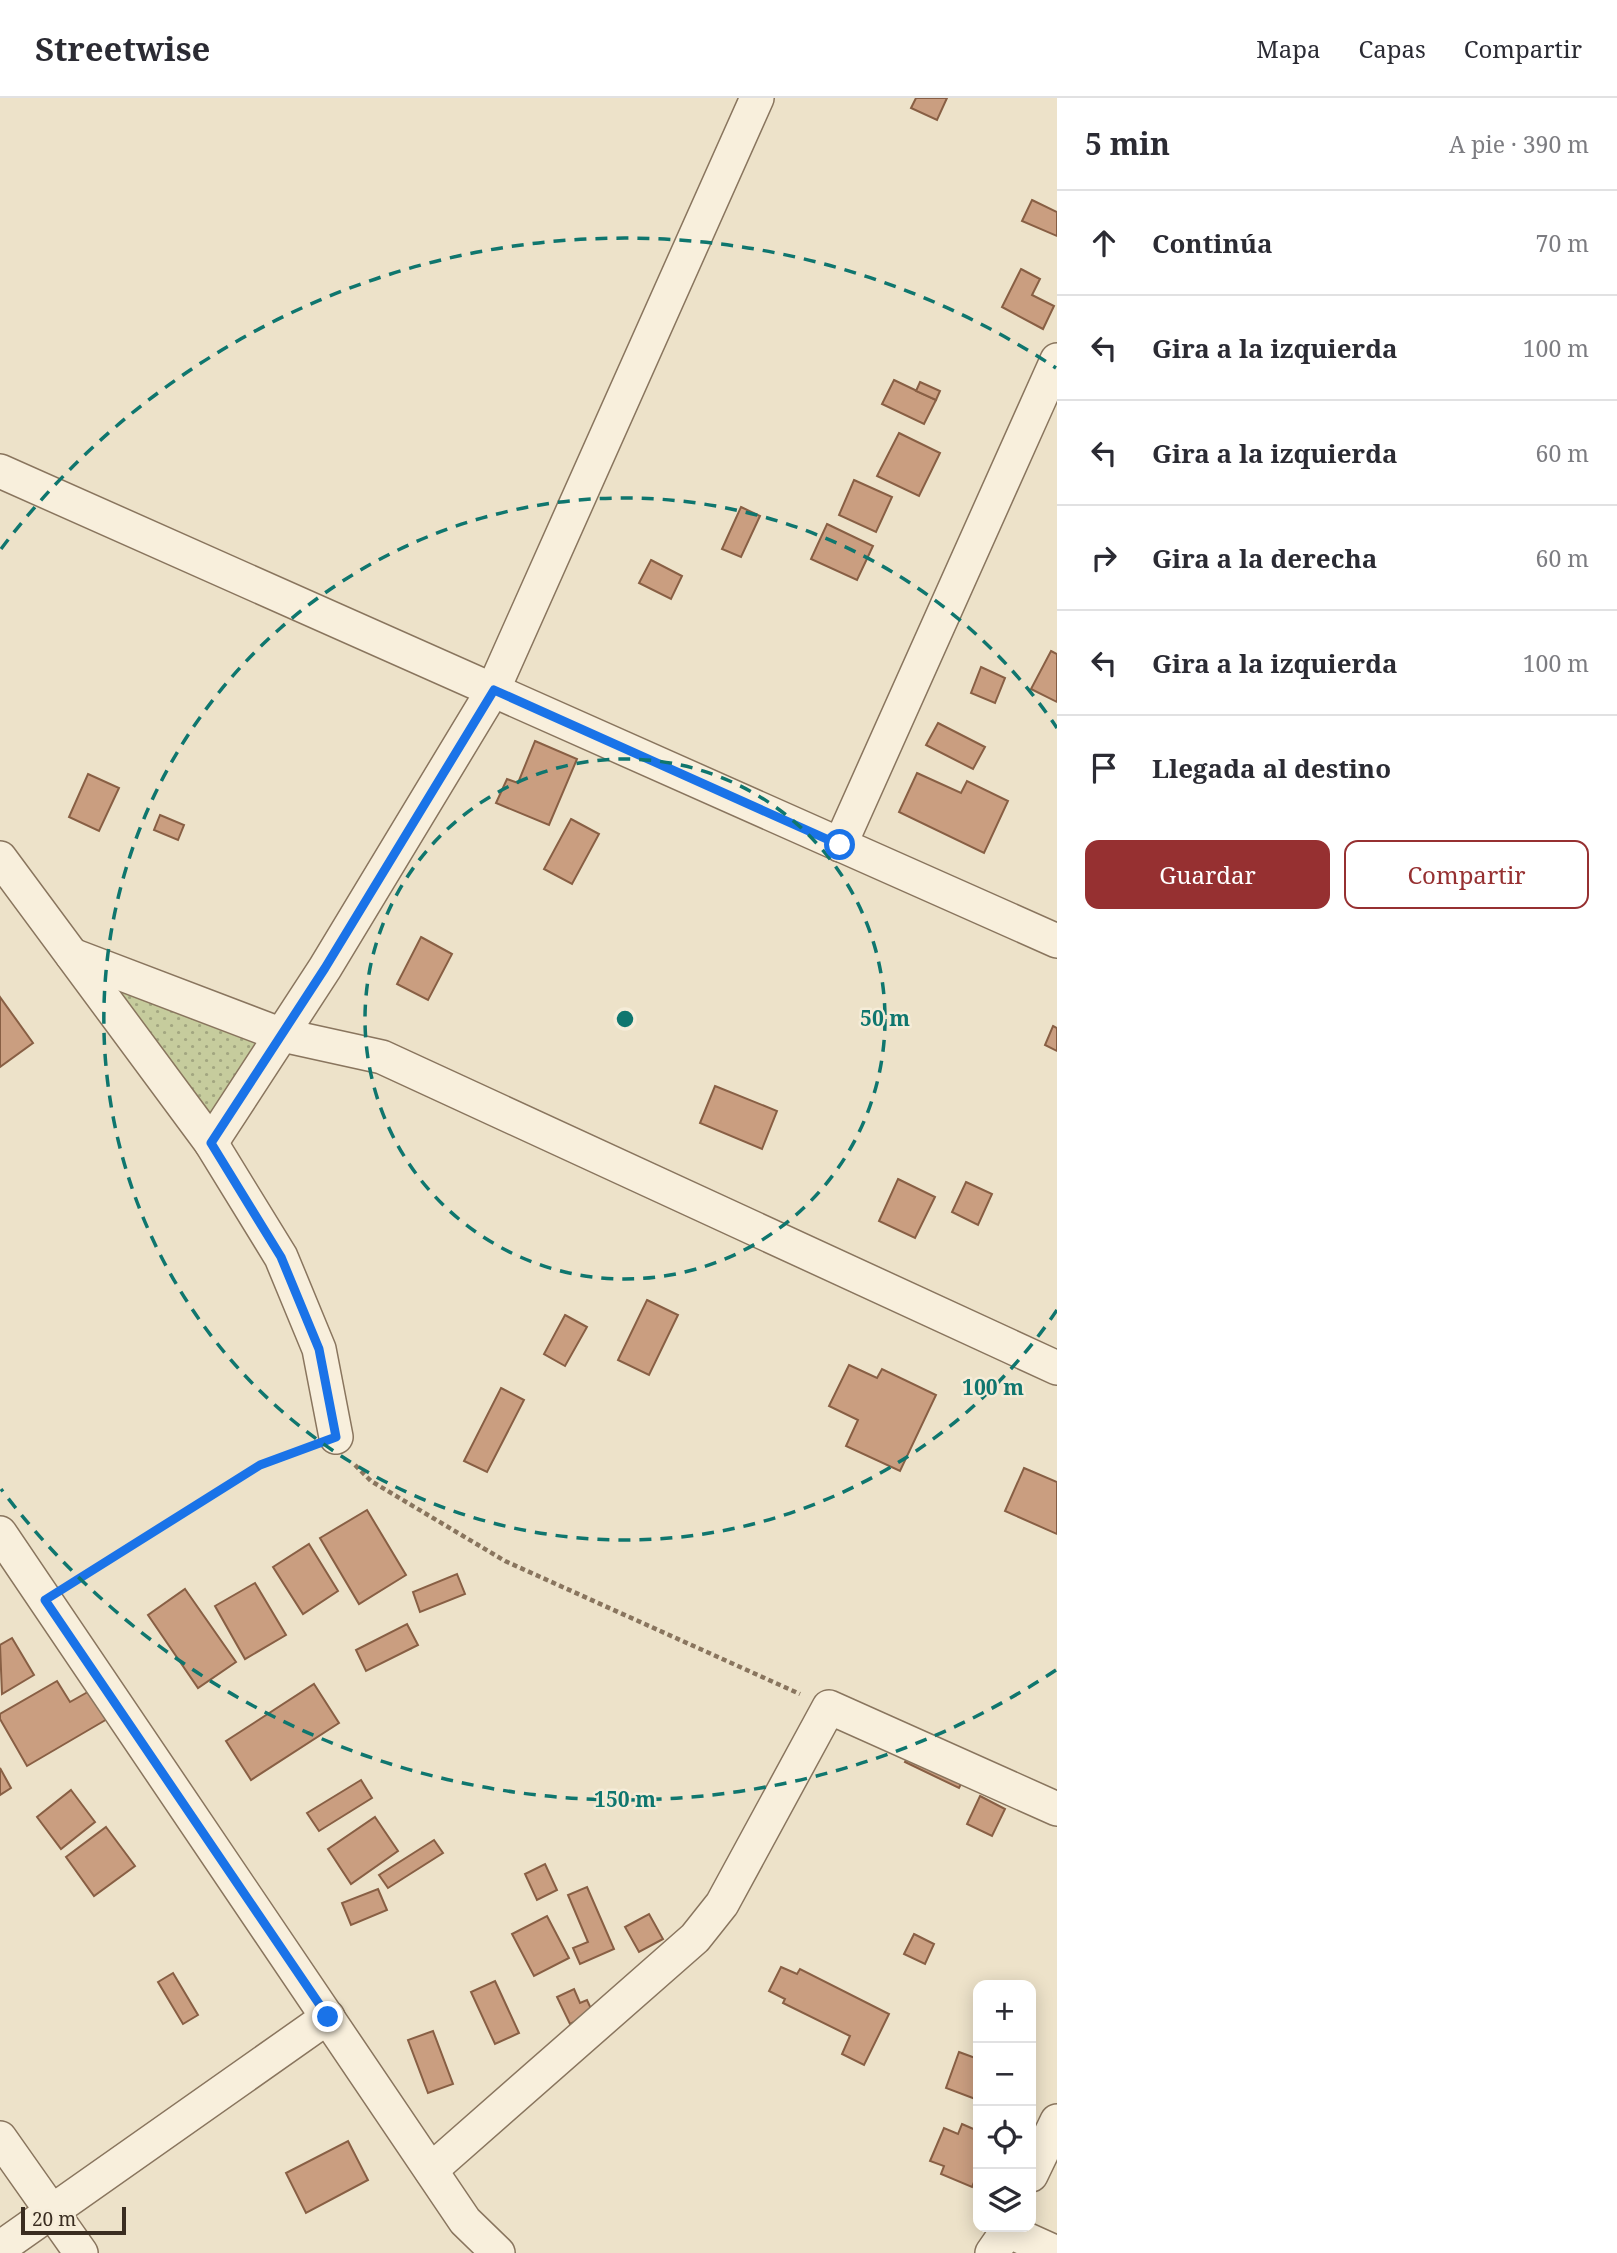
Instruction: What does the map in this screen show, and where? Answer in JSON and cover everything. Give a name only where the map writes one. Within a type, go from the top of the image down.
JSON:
[{"type":"street","points":[[211,1143],[282,1035],[494,690],[757,98]]},
{"type":"street","points":[[840,845],[1057,360]]},
{"type":"street","points":[[0,471],[1057,941]]},
{"type":"street","points":[[0,858],[211,1143],[281,1257],[319,1349],[336,1437]]},
{"type":"street","points":[[72,955],[282,1035],[382,1057],[1057,1368]]},
{"type":"street","points":[[0,1533],[465,2221],[498,2253]]},
{"type":"street","points":[[431,2171],[695,1938],[722,1904],[829,1707],[1057,1809]]},
{"type":"street","points":[[0,2248],[328,2017]]},
{"type":"street","points":[[1034,2169],[1057,2121]]},
{"type":"street","points":[[0,2138],[81,2253]]},
{"type":"street","points":[[1003,2237],[1057,2253]]},
{"type":"path","points":[[45,1600],[260,1465],[336,1437],[348,1459],[371,1480],[505,1560],[829,1707]]},
{"type":"green space","points":[[112,985],[259,1042],[209,1116]]},
{"type":"building","points":[[916,98],[947,98],[937,120],[911,108]]},
{"type":"building","points":[[1032,200],[1057,212],[1057,236],[1022,221]]},
{"type":"building","points":[[1021,269],[1040,279],[1032,295],[1054,306],[1043,329],[1002,307]]},
{"type":"building","points":[[894,380],[936,400],[924,424],[882,404]]},
{"type":"building","points":[[920,382],[940,391],[936,400],[916,391]]},
{"type":"building","points":[[899,433],[940,453],[919,496],[877,476]]},
{"type":"building","points":[[854,480],[892,497],[876,532],[839,515]]},
{"type":"building","points":[[741,507],[760,516],[741,557],[722,549]]},
{"type":"building","points":[[827,524],[873,546],[857,580],[811,559]]},
{"type":"building","points":[[651,560],[682,576],[671,599],[639,583]]},
{"type":"building","points":[[1051,651],[1057,654],[1057,702],[1031,689]]},
{"type":"building","points":[[981,667],[1005,678],[995,703],[971,693]]},
{"type":"building","points":[[938,723],[985,747],[973,769],[926,745]]},
{"type":"building","points":[[535,741],[577,759],[549,825],[496,803],[507,779],[518,783]]},
{"type":"building","points":[[917,773],[961,793],[967,781],[1008,801],[984,853],[899,812]]},
{"type":"building","points":[[88,774],[119,788],[99,831],[69,817]]},
{"type":"building","points":[[160,815],[184,825],[178,840],[154,830]]},
{"type":"building","points":[[571,819],[599,834],[572,884],[544,869]]},
{"type":"building","points":[[421,937],[452,954],[428,1000],[397,984]]},
{"type":"building","points":[[0,997],[33,1043],[0,1067]]},
{"type":"building","points":[[1053,1026],[1057,1028],[1057,1051],[1045,1045]]},
{"type":"building","points":[[715,1086],[777,1111],[762,1149],[700,1123]]},
{"type":"building","points":[[898,1179],[935,1197],[915,1238],[879,1221]]},
{"type":"building","points":[[966,1182],[992,1194],[978,1225],[952,1212]]},
{"type":"building","points":[[647,1300],[678,1315],[649,1375],[618,1360]]},
{"type":"building","points":[[565,1315],[587,1327],[565,1366],[544,1354]]},
{"type":"building","points":[[849,1365],[877,1378],[882,1369],[936,1395],[900,1471],[846,1446],[858,1420],[829,1406]]},
{"type":"building","points":[[501,1388],[524,1400],[487,1472],[464,1461]]},
{"type":"building","points":[[1024,1468],[1057,1482],[1057,1534],[1005,1511]]},
{"type":"building","points":[[367,1510],[406,1575],[359,1604],[320,1538]]},
{"type":"building","points":[[309,1544],[338,1591],[303,1614],[273,1567]]},
{"type":"building","points":[[457,1574],[465,1594],[420,1612],[413,1592]]},
{"type":"building","points":[[255,1583],[286,1635],[245,1659],[215,1606]]},
{"type":"building","points":[[185,1589],[236,1662],[198,1688],[148,1615]]},
{"type":"building","points":[[407,1624],[418,1645],[366,1671],[356,1650]]},
{"type":"building","points":[[12,1638],[34,1675],[2,1694],[0,1645]]},
{"type":"building","points":[[57,1681],[70,1702],[93,1689],[109,1718],[27,1766],[0,1719],[0,1714]]},
{"type":"building","points":[[314,1684],[339,1723],[251,1780],[226,1741]]},
{"type":"building","points":[[910,1752],[964,1778],[959,1788],[905,1762]]},
{"type":"building","points":[[0,1768],[11,1788],[0,1795]]},
{"type":"building","points":[[361,1780],[372,1798],[319,1831],[307,1813]]},
{"type":"building","points":[[71,1790],[95,1822],[61,1849],[37,1817]]},
{"type":"building","points":[[980,1796],[1005,1809],[992,1836],[967,1824]]},
{"type":"building","points":[[375,1817],[398,1851],[351,1884],[328,1849]]},
{"type":"building","points":[[106,1827],[135,1866],[94,1896],[66,1857]]},
{"type":"building","points":[[434,1840],[443,1853],[388,1888],[379,1875]]},
{"type":"building","points":[[545,1864],[557,1890],[537,1900],[525,1874]]},
{"type":"building","points":[[587,1887],[614,1949],[580,1964],[573,1948],[588,1942],[568,1895]]},
{"type":"building","points":[[378,1889],[387,1910],[351,1925],[342,1903]]},
{"type":"building","points":[[649,1914],[663,1939],[639,1952],[625,1927]]},
{"type":"building","points":[[547,1916],[569,1958],[534,1976],[512,1934]]},
{"type":"building","points":[[914,1934],[934,1944],[925,1964],[904,1954]]},
{"type":"building","points":[[781,1967],[797,1974],[800,1969],[889,2014],[864,2065],[842,2054],[850,2036],[783,2003],[785,1999],[769,1991]]},
{"type":"building","points":[[173,1973],[198,2015],[183,2024],[158,1982]]},
{"type":"building","points":[[495,1981],[519,2033],[495,2044],[471,1992]]},
{"type":"building","points":[[574,1989],[580,2003],[587,2000],[593,2013],[570,2024],[557,1997]]},
{"type":"building","points":[[433,2031],[453,2084],[428,2093],[408,2040]]},
{"type":"building","points":[[959,2052],[973,2057],[973,2098],[946,2088]]},
{"type":"building","points":[[962,2124],[973,2129],[972,2187],[941,2174],[944,2166],[930,2161],[944,2128],[958,2134]]},
{"type":"building","points":[[348,2141],[368,2180],[306,2213],[286,2173]]},
{"type":"route","points":[[328,2017],[45,1600],[260,1465],[336,1437],[319,1349],[281,1257],[211,1143],[325,968],[494,690],[840,845]]}]
